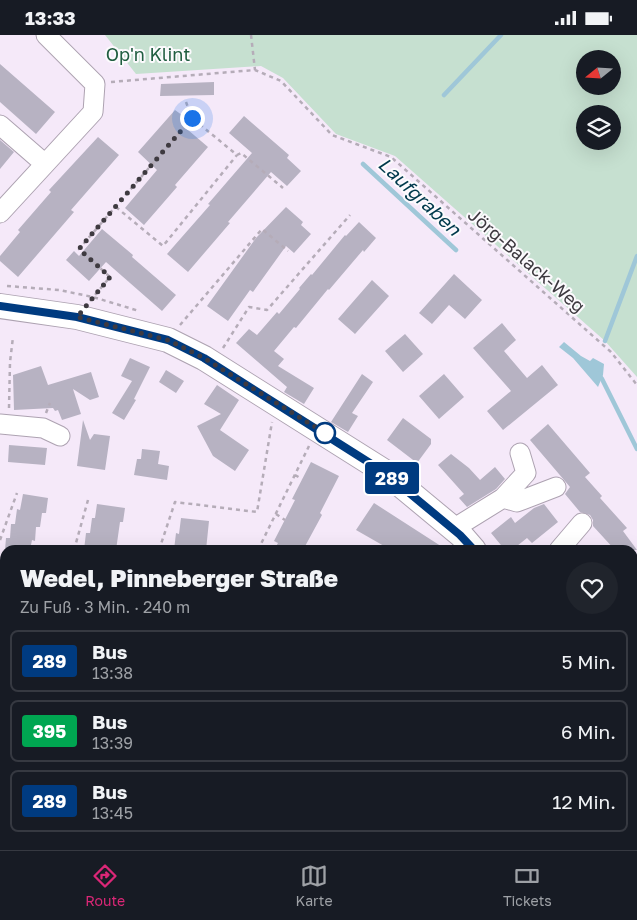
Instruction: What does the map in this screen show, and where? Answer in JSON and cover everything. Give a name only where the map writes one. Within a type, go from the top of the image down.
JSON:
[{"type":"main road","points":[[0,306],[77,317],[168,340],[212,363],[384,472],[453,529],[469,545]]},
{"type":"street","points":[[0,213],[93,112],[95,83],[46,35]]},
{"type":"street","points":[[0,125],[44,165]]},
{"type":"street","points":[[4,417],[52,432]]},
{"type":"street","points":[[453,529],[503,498],[526,473],[520,453]]},
{"type":"street","points":[[503,498],[517,502],[556,487]]},
{"type":"street","points":[[563,545],[582,523]]},
{"type":"path","points":[[251,35],[255,70]]},
{"type":"path","name":"Jörg-Balack-Weg","points":[[95,83],[255,70],[281,81],[332,135],[391,157],[611,352],[637,385]]},
{"type":"path","points":[[186,102],[192,118],[237,155]]},
{"type":"path","points":[[77,317],[110,277],[79,249],[192,118]]},
{"type":"path","points":[[116,207],[163,246],[237,155],[241,153],[282,188]]},
{"type":"path","points":[[212,363],[249,307],[267,309],[350,215]]},
{"type":"path","points":[[168,340],[262,229],[288,251]]},
{"type":"path","points":[[0,285],[59,290],[93,297],[134,309]]},
{"type":"path","points":[[4,417],[13,337]]},
{"type":"path","points":[[50,403],[44,416],[52,432]]},
{"type":"path","points":[[161,545],[175,502],[257,511],[275,403]]},
{"type":"path","points":[[260,545],[318,429]]},
{"type":"path","points":[[295,475],[302,479]]},
{"type":"path","points":[[0,540],[17,493]]},
{"type":"path","points":[[75,545],[88,500]]},
{"type":"path","points":[[276,514],[285,520]]},
{"type":"green space","name":"Op'n Klint","points":[[105,35],[637,35],[637,377],[605,341],[395,156],[336,134],[283,78],[261,66],[136,74]]},
{"type":"water","points":[[564,342],[590,361],[593,358],[604,364],[603,375],[598,387],[573,358],[559,347]]},
{"type":"building","points":[[0,64],[55,112],[36,134],[0,102]]},
{"type":"building","points":[[214,82],[214,95],[160,96],[161,84]]},
{"type":"building","points":[[175,110],[186,118],[181,124],[208,147],[144,225],[125,208],[157,170],[138,152]]},
{"type":"building","points":[[244,116],[289,155],[287,158],[301,171],[287,186],[271,172],[188,272],[167,254],[252,153],[229,133]]},
{"type":"building","points":[[98,137],[119,155],[71,210],[74,212],[18,277],[0,261],[0,256],[20,232],[18,230],[51,192],[49,190]]},
{"type":"building","points":[[0,140],[14,152],[0,169]]},
{"type":"building","points":[[286,207],[303,222],[301,225],[311,234],[294,253],[286,246],[253,292],[250,290],[228,321],[207,306],[256,238]]},
{"type":"building","points":[[359,222],[376,238],[364,252],[363,250],[274,351],[284,359],[278,366],[314,388],[304,404],[284,392],[287,387],[236,343],[249,329],[257,335],[277,312],[279,314],[311,274]]},
{"type":"building","points":[[102,229],[176,295],[162,311],[106,262],[89,281],[66,260],[74,251],[79,256]]},
{"type":"building","points":[[454,274],[482,300],[465,319],[449,305],[432,324],[419,313]]},
{"type":"building","points":[[372,280],[389,296],[355,334],[338,319]]},
{"type":"building","points":[[502,323],[516,340],[504,351],[527,378],[542,365],[558,385],[503,430],[487,411],[511,391],[473,348]]},
{"type":"building","points":[[405,334],[423,354],[403,372],[385,351]]},
{"type":"building","points":[[130,358],[150,367],[134,399],[136,400],[124,420],[112,413],[132,381],[121,376]]},
{"type":"building","points":[[41,366],[48,385],[91,372],[99,397],[90,400],[73,389],[81,414],[62,420],[58,410],[55,411],[53,408],[14,410],[13,375]]},
{"type":"building","points":[[166,370],[184,381],[176,393],[159,382]]},
{"type":"building","points":[[362,374],[373,382],[352,413],[358,416],[348,432],[331,422]]},
{"type":"building","points":[[444,374],[464,397],[439,419],[419,396]]},
{"type":"building","points":[[217,385],[239,400],[220,430],[249,450],[235,471],[213,456],[197,426],[221,414],[204,404]]},
{"type":"building","points":[[403,418],[431,439],[431,444],[417,463],[387,440]]},
{"type":"building","points":[[83,420],[90,440],[94,434],[110,436],[105,470],[77,466]]},
{"type":"building","points":[[548,424],[590,473],[585,477],[602,496],[600,498],[627,528],[623,531],[633,545],[610,545],[593,526],[593,520],[590,515],[580,512],[565,494],[570,487],[530,440]]},
{"type":"building","points":[[9,445],[47,448],[45,465],[8,462]]},
{"type":"building","points":[[142,449],[160,451],[158,464],[169,466],[167,480],[134,475],[137,459],[141,459]]},
{"type":"building","points":[[451,454],[469,468],[480,480],[495,467],[505,479],[496,489],[467,507],[459,498],[464,494],[438,465]]},
{"type":"building","points":[[311,462],[339,476],[320,513],[322,515],[306,545],[277,545],[278,543],[274,541],[295,500],[292,499]]},
{"type":"building","points":[[23,494],[48,498],[46,513],[42,513],[40,527],[36,527],[35,541],[32,540],[31,545],[5,545],[6,538],[10,538],[11,524],[15,524],[17,509],[20,510]]},
{"type":"building","points":[[374,503],[439,545],[382,545],[356,530]]},
{"type":"building","points":[[97,504],[125,508],[123,522],[120,522],[117,545],[85,545],[86,533],[90,533],[92,518],[95,518]]},
{"type":"building","points":[[544,504],[558,522],[532,543],[527,538],[518,545],[501,545],[491,533],[511,517],[515,523],[534,508]]},
{"type":"building","points":[[181,518],[209,521],[207,545],[175,545],[176,533],[179,534]]},
{"type":"waterway","points":[[444,95],[501,35]]},
{"type":"waterway","name":"Laufgraben","points":[[363,164],[456,250]]},
{"type":"waterway","points":[[605,341],[637,256]]},
{"type":"waterway","name":"Laufgraben","points":[[598,374],[637,449]]},
{"type":"bus line","name":"289","points":[[0,306],[77,317],[168,340],[204,358],[354,451],[384,472],[460,535],[469,545]]},
{"type":"route","points":[[192,118],[79,249],[110,277],[77,317],[168,340],[204,358],[325,433]]}]
